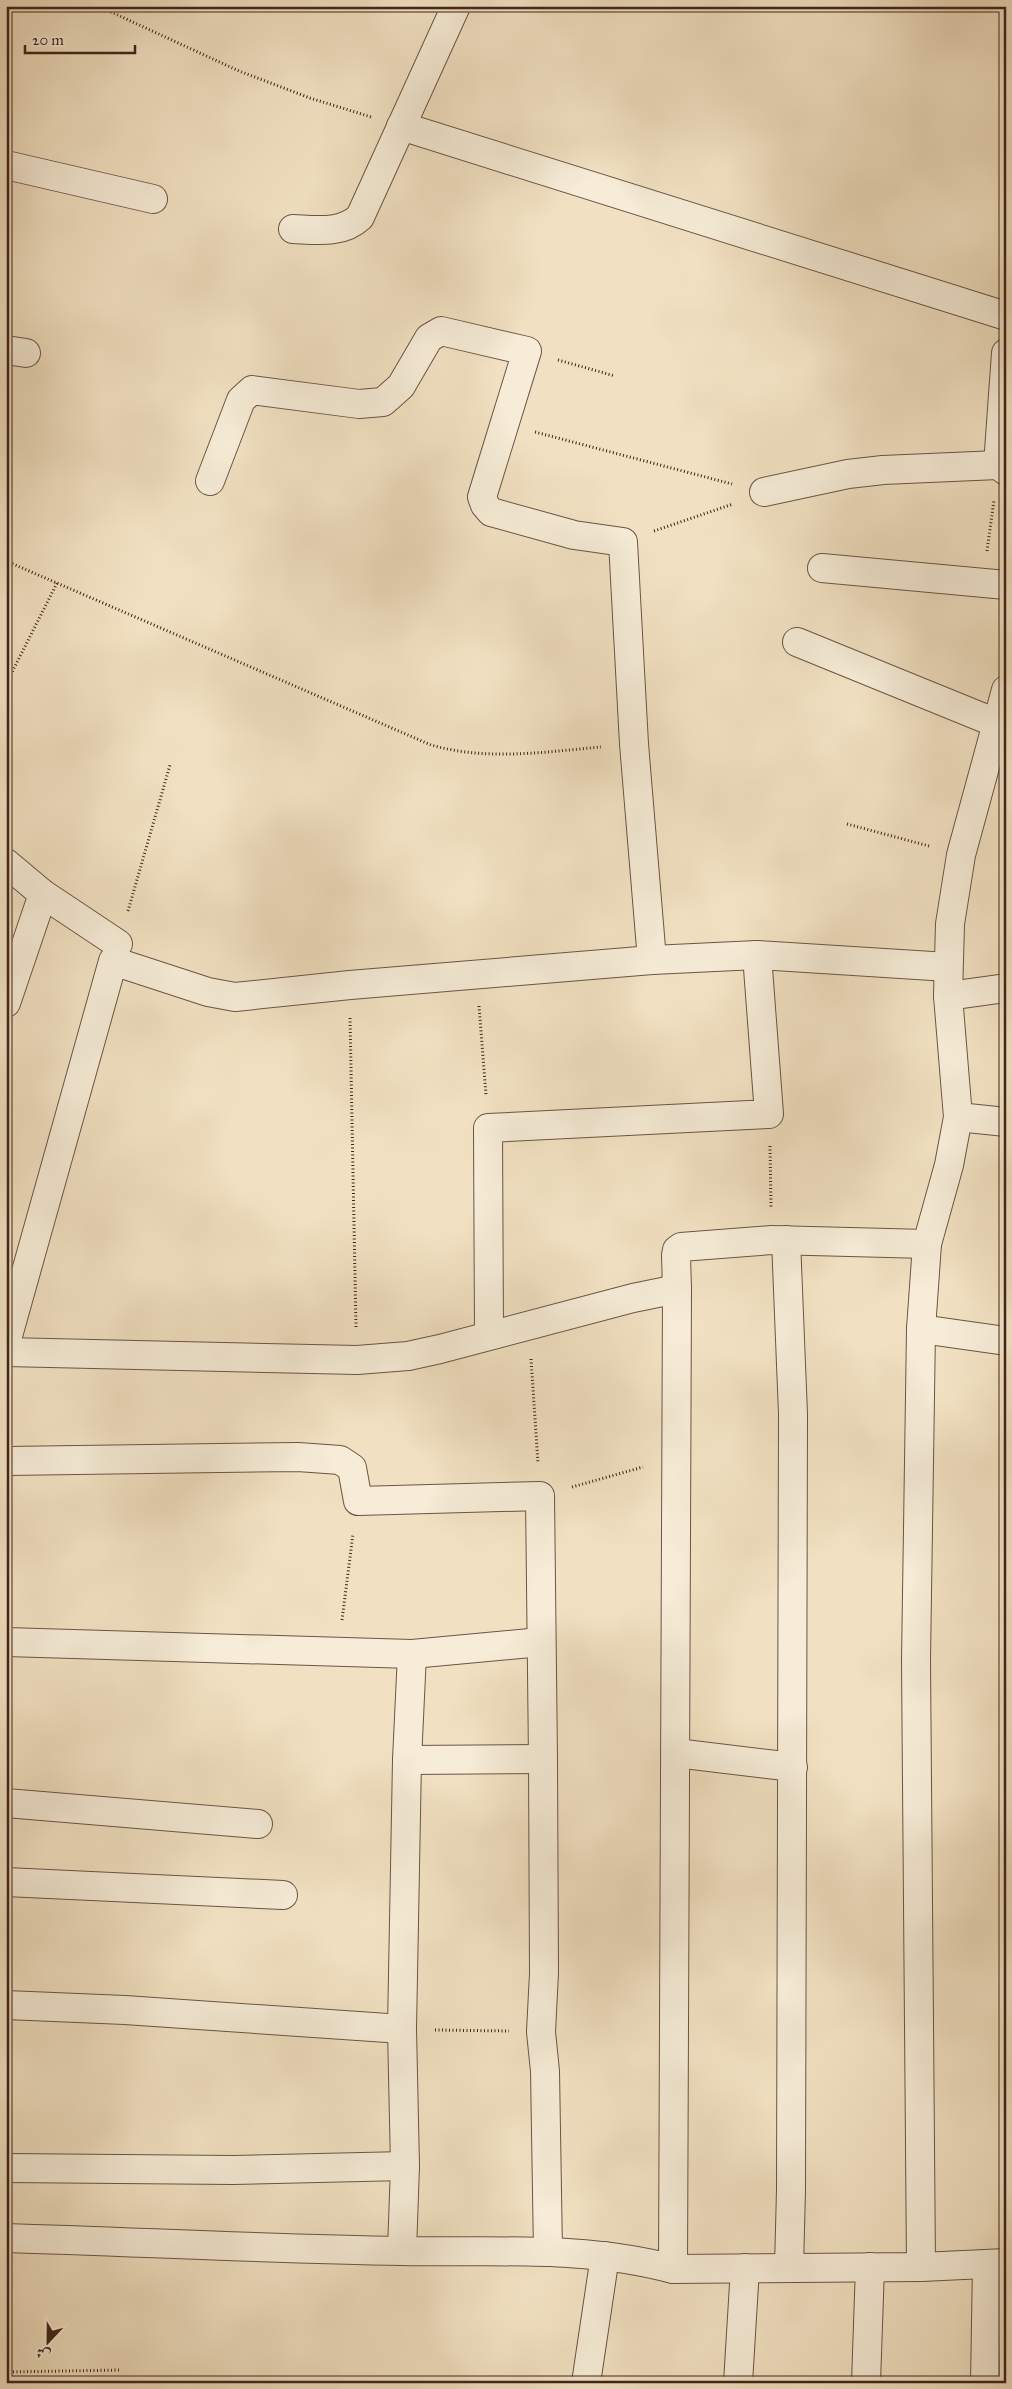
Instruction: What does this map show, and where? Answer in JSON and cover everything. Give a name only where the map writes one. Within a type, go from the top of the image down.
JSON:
[{"type":"street","points":[[293,229],[335,230],[354,223],[360,217],[456,6]]},
{"type":"street","points":[[401,126],[1006,316]]},
{"type":"street","points":[[6,165],[153,199]]},
{"type":"street","points":[[210,481],[241,400],[252,390],[359,404],[383,402],[404,382],[430,338],[441,331],[526,351],[483,492],[487,509],[491,512],[574,535],[623,542],[634,744],[652,960]]},
{"type":"street","points":[[764,492],[848,474],[883,470],[1002,468],[1006,353]]},
{"type":"street","points":[[822,568],[994,584]]},
{"type":"street","points":[[797,642],[996,723]]},
{"type":"street","points":[[921,2267],[916,1670],[921,1329],[927,1244],[949,1165],[958,1117],[948,996],[950,924],[961,855],[1006,690]]},
{"type":"street","points":[[6,864],[43,894],[118,944]]},
{"type":"street","points":[[6,1003],[43,894]]},
{"type":"street","points":[[6,1344],[113,961],[208,992],[235,997],[350,984],[652,960],[756,955],[948,967]]},
{"type":"street","points":[[489,1335],[488,1128],[769,1114],[756,955]]},
{"type":"street","points":[[948,996],[1006,988]]},
{"type":"street","points":[[958,1117],[1006,1122]]},
{"type":"street","points":[[673,2269],[676,1255],[681,1248],[779,1240],[927,1244]]},
{"type":"street","points":[[779,1240],[793,1414],[791,2190],[788,2267]]},
{"type":"street","points":[[6,1352],[357,1360],[408,1356],[440,1350],[489,1335],[633,1298],[676,1289]]},
{"type":"street","points":[[921,1329],[1006,1341]]},
{"type":"street","points":[[6,1461],[298,1457],[340,1460],[352,1468],[358,1501],[540,1496],[544,1973],[541,2032],[545,2071],[548,2252]]},
{"type":"street","points":[[6,1642],[337,1650],[412,1654],[541,1642]]},
{"type":"street","points":[[402,2251],[405,2166],[402,2030],[407,1760],[412,1654]]},
{"type":"street","points":[[676,1753],[793,1767]]},
{"type":"street","points":[[407,1760],[543,1759]]},
{"type":"street","points":[[6,1803],[258,1824]]},
{"type":"street","points":[[6,1882],[283,1895]]},
{"type":"street","points":[[6,2005],[125,2010],[402,2030]]},
{"type":"street","points":[[6,2168],[233,2170],[405,2166]]},
{"type":"street","points":[[6,2238],[402,2251],[548,2252],[605,2256],[647,2262],[673,2269],[921,2267],[996,2263],[985,2383]]},
{"type":"street","points":[[586,2383],[605,2256]]},
{"type":"street","points":[[866,2383],[870,2267]]},
{"type":"street","points":[[738,2383],[745,2268]]},
{"type":"path","points":[[98,6],[239,71],[310,98],[401,126]]},
{"type":"path","points":[[526,351],[615,376]]},
{"type":"path","points":[[503,424],[764,492]]},
{"type":"path","points":[[994,584],[1002,468]]},
{"type":"path","points":[[623,542],[764,492]]},
{"type":"path","points":[[6,561],[330,703],[438,747],[474,754],[505,754],[634,744]]},
{"type":"path","points":[[6,684],[57,583]]},
{"type":"path","points":[[118,944],[170,765]]},
{"type":"path","points":[[847,824],[961,855]]},
{"type":"path","points":[[476,974],[488,1128]]},
{"type":"path","points":[[350,984],[354,1288],[357,1360]]},
{"type":"path","points":[[769,1114],[779,1240]]},
{"type":"path","points":[[529,1326],[540,1496],[610,1477],[676,1456]]},
{"type":"path","points":[[337,1650],[358,1501]]},
{"type":"path","points":[[402,2030],[541,2032]]},
{"type":"path","points":[[6,2372],[120,2370]]}]
